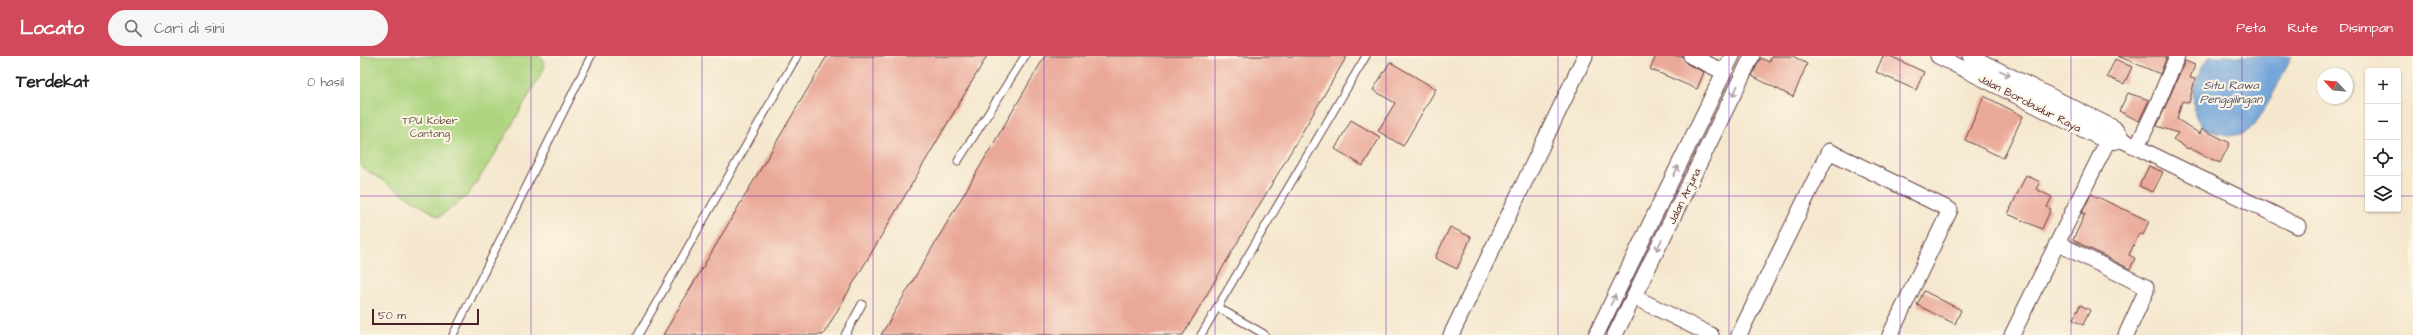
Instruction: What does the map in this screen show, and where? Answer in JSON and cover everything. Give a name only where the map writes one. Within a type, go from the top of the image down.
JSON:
[{"type":"street","points":[[1451,335],[1585,56]]},
{"type":"street","points":[[1691,56],[1724,72]]},
{"type":"street","name":"Jalan Arjuna","points":[[1596,335],[1732,56]]},
{"type":"street","name":"Jalan Arjuna","points":[[1615,335],[1752,56]]},
{"type":"street","name":"Jalan Borobudur Raya","points":[[1938,56],[2034,96],[2298,226]]},
{"type":"street","name":"Jalan Borobudur Raya","points":[[1970,56],[2034,96]]},
{"type":"street","points":[[2130,144],[2156,107],[2177,56]]},
{"type":"street","points":[[1694,134],[1710,142]]},
{"type":"street","points":[[2012,335],[2111,135]]},
{"type":"street","points":[[1739,335],[1830,152],[1950,210],[1890,335]]},
{"type":"street","points":[[1666,191],[1682,198]]},
{"type":"street","points":[[2057,243],[2146,288],[2126,335]]},
{"type":"street","points":[[1629,267],[1645,274]]},
{"type":"street","points":[[1634,297],[1710,335]]},
{"type":"lane","points":[[453,335],[591,56]]},
{"type":"lane","points":[[638,335],[797,56]]},
{"type":"lane","points":[[958,161],[1025,56]]},
{"type":"lane","points":[[1201,335],[1366,56]]},
{"type":"lane","points":[[845,335],[862,304]]},
{"type":"lane","points":[[1217,307],[1264,334]]},
{"type":"green space","name":"TPU Kober Cantang","points":[[360,56],[541,56],[545,67],[494,156],[467,196],[439,217],[360,166]]},
{"type":"water","name":"Situ Rawa Penggilingan","points":[[2210,56],[2292,56],[2261,116],[2249,130],[2243,133],[2229,135],[2207,129],[2199,122],[2195,113],[2193,103],[2196,82],[2200,72]]},
{"type":"building","points":[[827,56],[987,56],[823,335],[663,335]]},
{"type":"building","points":[[1045,56],[1347,56],[1183,335],[881,335]]},
{"type":"building","points":[[1656,56],[1682,56],[1687,64],[1704,72],[1697,89],[1650,69]]},
{"type":"building","points":[[1772,56],[1793,56],[1807,64],[1793,97],[1752,76],[1761,58],[1769,62]]},
{"type":"building","points":[[1883,56],[1890,56],[1924,72],[1916,90],[1876,72]]},
{"type":"building","points":[[2118,56],[2167,56],[2160,74]]},
{"type":"building","points":[[2115,59],[2132,67],[2124,84],[2107,77]]},
{"type":"building","points":[[2185,61],[2195,65],[2190,78],[2195,79],[2189,103],[2182,101],[2177,119],[2200,134],[2202,129],[2230,143],[2220,163],[2189,148],[2188,149],[2173,139],[2178,133],[2157,126]]},
{"type":"building","points":[[1390,62],[1436,89],[1403,146],[1378,131],[1395,103],[1373,90]]},
{"type":"building","points":[[2128,93],[2149,100],[2139,121],[2119,111]]},
{"type":"building","points":[[1984,96],[2023,116],[2003,158],[1965,140]]},
{"type":"building","points":[[1351,120],[1380,137],[1363,166],[1335,149]]},
{"type":"building","points":[[2149,166],[2163,172],[2153,192],[2139,186]]},
{"type":"building","points":[[2026,175],[2040,182],[2036,189],[2052,197],[2047,207],[2051,209],[2042,229],[2008,214]]},
{"type":"building","points":[[2091,194],[2149,221],[2143,235],[2139,234],[2129,255],[2135,258],[2130,269],[2073,240],[2085,214],[2082,213]]},
{"type":"building","points":[[1450,227],[1471,237],[1457,269],[1435,258]]},
{"type":"building","points":[[1924,291],[1961,310],[1955,324],[1917,305]]},
{"type":"building","points":[[2080,305],[2090,310],[2083,325],[2073,320]]}]
